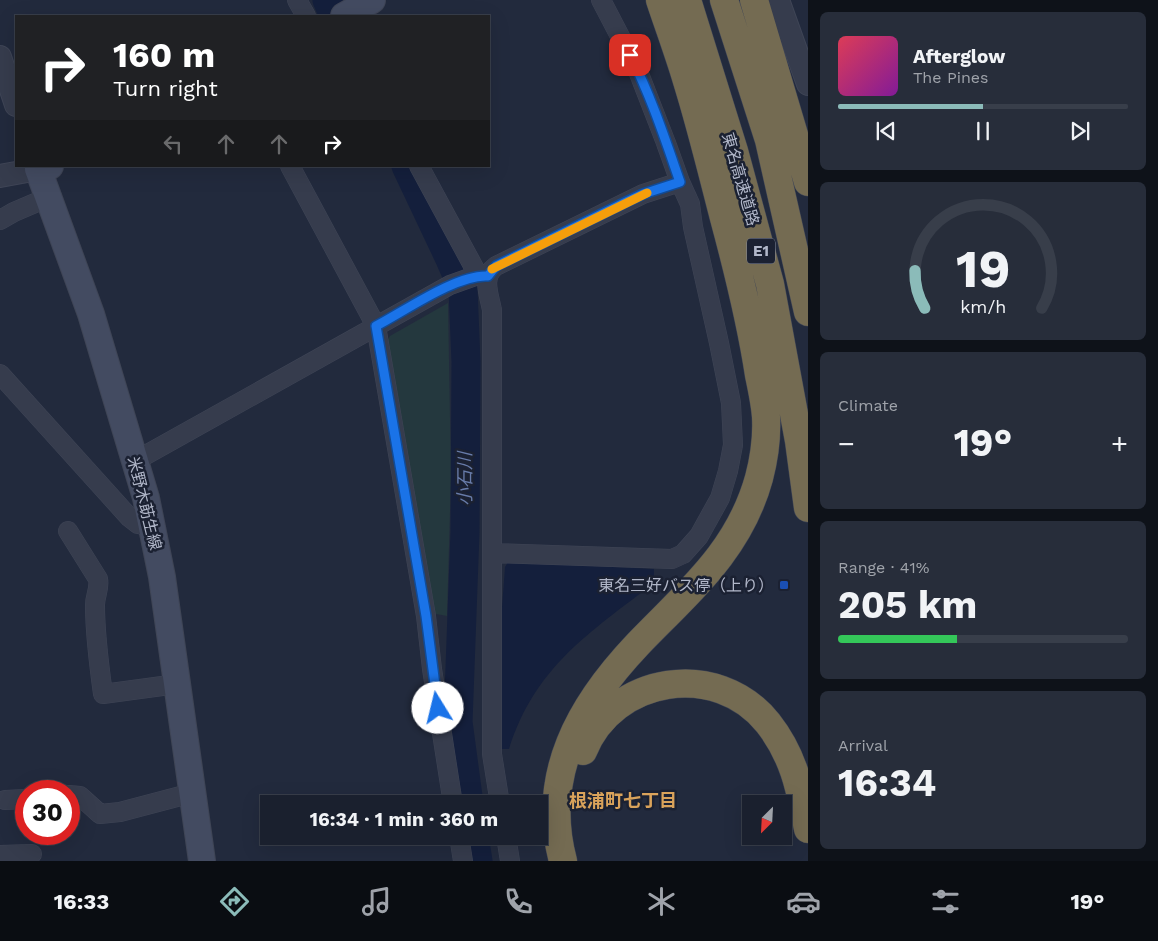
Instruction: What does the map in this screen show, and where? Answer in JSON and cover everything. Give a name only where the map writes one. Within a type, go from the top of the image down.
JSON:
[{"type":"highway","points":[[562,861],[556,826],[557,790],[560,773],[573,736],[590,702],[604,682],[708,572],[733,538],[744,518],[759,476],[765,442],[766,417],[755,346],[736,263],[687,81],[660,0]]},
{"type":"highway","name":"東名高速道路","points":[[688,0],[734,151],[770,284],[799,441],[808,508]]},
{"type":"highway","name":"東名高速道路","points":[[724,0],[769,140],[808,312]]},
{"type":"highway","points":[[754,0],[808,182]]},
{"type":"highway","points":[[578,861],[572,836],[571,807],[576,768],[585,746],[595,728],[625,699],[646,689],[668,684],[691,683],[713,686],[735,696],[752,707],[767,722],[786,751],[799,782],[808,830]]},
{"type":"main road","name":"米野木莇生線","points":[[42,167],[49,197],[91,314],[153,527],[162,577],[202,861]]},
{"type":"street","points":[[297,0],[305,15]]},
{"type":"street","points":[[492,553],[672,559],[684,554],[699,536],[716,506],[728,471],[733,445],[731,403],[693,227],[690,204],[638,71],[601,0]]},
{"type":"street","points":[[778,0],[808,84]]},
{"type":"street","points":[[0,57],[15,102]]},
{"type":"street","points":[[0,176],[42,167]]},
{"type":"street","points":[[291,167],[376,326],[426,616],[432,669],[452,795]]},
{"type":"street","points":[[420,167],[478,276],[486,283],[492,310],[492,754],[499,795]]},
{"type":"street","points":[[135,461],[450,285],[478,276],[643,194],[680,182]]},
{"type":"street","points":[[0,220],[49,197]]},
{"type":"street","points":[[0,374],[129,517],[138,524],[153,527]]},
{"type":"street","points":[[68,531],[100,585],[95,603],[99,662],[104,694],[177,684]]},
{"type":"street","points":[[80,796],[100,814],[143,806],[192,793]]},
{"type":"street","points":[[5,800],[15,800]]},
{"type":"street","points":[[460,845],[463,861]]},
{"type":"street","points":[[507,845],[510,861]]},
{"type":"street","points":[[0,855],[32,854]]},
{"type":"shaded area","points":[[448,303],[451,477],[447,616],[431,613],[384,345],[390,336]]},
{"type":"water","points":[[508,562],[654,569],[654,583],[608,618],[567,654],[533,696],[520,720],[509,749],[502,749],[499,726],[498,681],[505,567]]},
{"type":"waterway","name":"小石川","points":[[327,0],[334,15]]},
{"type":"waterway","name":"小石川","points":[[406,167],[463,289],[466,362],[465,532],[458,722],[468,795]]},
{"type":"waterway","name":"小石川","points":[[475,845],[478,861]]},
{"type":"slow traffic","points":[[492,269],[647,193]]},
{"type":"place","name":"東名三好バス停（上り）","points":[[784,585]]},
{"type":"district","name":"根浦町七丁目","points":[[623,801]]},
{"type":"route","points":[[438,708],[426,616],[376,326],[450,285],[469,277],[478,275],[488,276],[496,266],[626,202],[643,194],[680,182],[638,71],[630,55]]}]
